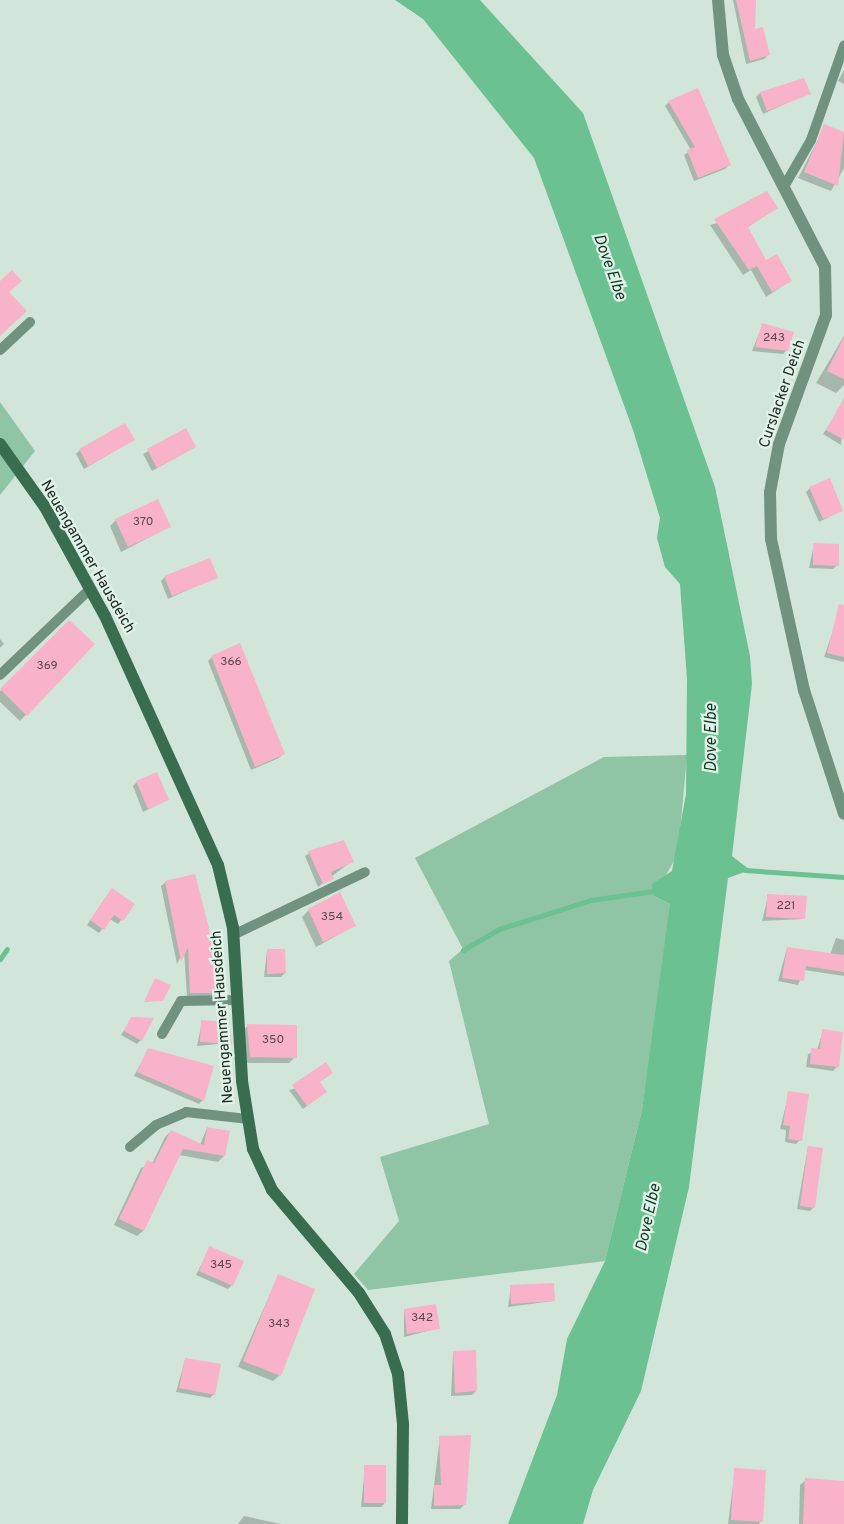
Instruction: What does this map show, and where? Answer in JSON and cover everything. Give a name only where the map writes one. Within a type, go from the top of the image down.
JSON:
[{"type":"street","name":"Curslacker Deich","points":[[718,0],[723,55],[738,99],[817,244],[828,291],[820,335],[779,444],[770,492],[771,539],[804,690],[844,814]]},
{"type":"street","name":"Neuengammer Hausdeich","points":[[0,444],[45,507],[90,589],[179,770],[218,865],[233,935],[247,1119],[253,1149],[272,1190],[359,1293],[385,1334],[398,1374],[403,1424],[402,1524]]},
{"type":"lane","points":[[785,185],[811,140],[844,46]]},
{"type":"lane","points":[[0,350],[30,322]]},
{"type":"lane","points":[[0,675],[90,589]]},
{"type":"lane","points":[[233,935],[365,872]]},
{"type":"lane","points":[[162,1034],[181,1001],[238,1000]]},
{"type":"lane","points":[[130,1147],[156,1125],[186,1112],[247,1119]]},
{"type":"shaded area","points":[[0,402],[35,451],[0,495]]},
{"type":"shaded area","points":[[687,755],[678,854],[654,896],[670,904],[669,930],[642,1110],[605,1261],[368,1290],[354,1274],[399,1221],[380,1157],[489,1124],[449,961],[463,949],[415,858],[604,757]]},
{"type":"water","name":"Dove Elbe","points":[[395,0],[480,0],[583,113],[715,487],[750,656],[752,684],[732,856],[750,870],[728,878],[689,1187],[641,1391],[593,1490],[583,1524],[508,1524],[557,1395],[567,1339],[605,1261],[642,1110],[670,904],[654,896],[652,884],[672,871],[686,794],[687,679],[680,584],[665,567],[657,538],[660,518],[633,430],[534,158],[423,19]]},
{"type":"building","points":[[736,0],[756,0],[755,29],[763,27],[770,55],[750,61]]},
{"type":"building","points":[[804,78],[811,94],[767,111],[760,92]]},
{"type":"building","points":[[698,88],[731,165],[698,178],[687,150],[695,147],[668,101]]},
{"type":"building","points":[[824,124],[844,132],[838,186],[804,172]]},
{"type":"building","points":[[767,191],[778,208],[748,227],[766,260],[777,254],[792,281],[772,292],[757,266],[749,270],[714,219]]},
{"type":"building","points":[[12,270],[22,281],[9,292],[27,311],[0,336],[0,281]]},
{"type":"building","points":[[762,323],[794,332],[788,351],[755,347]]},
{"type":"building","points":[[844,337],[844,379],[827,371]]},
{"type":"building","points":[[844,398],[844,440],[826,430]]},
{"type":"building","points":[[125,423],[135,440],[88,466],[79,449]]},
{"type":"building","points":[[186,428],[196,447],[157,468],[147,449]]},
{"type":"building","points":[[830,478],[843,511],[823,519],[809,487]]},
{"type":"building","points":[[158,499],[171,527],[128,547],[115,519]]},
{"type":"building","points":[[813,543],[839,544],[839,566],[813,565]]},
{"type":"building","points":[[210,558],[218,578],[172,596],[164,576]]},
{"type":"building","points":[[839,604],[844,605],[844,657],[827,653]]},
{"type":"building","points":[[69,620],[95,644],[27,716],[0,689]]},
{"type":"building","points":[[240,643],[285,754],[255,767],[211,656]]},
{"type":"building","points":[[157,772],[169,800],[148,809],[136,781]]},
{"type":"building","points":[[344,840],[354,862],[331,872],[334,879],[323,884],[308,851]]},
{"type":"building","points":[[195,874],[209,928],[217,993],[190,993],[188,947],[181,962],[165,881]]},
{"type":"building","points":[[112,888],[135,904],[123,921],[114,915],[104,930],[90,920]]},
{"type":"building","points":[[340,892],[356,926],[323,942],[308,909]]},
{"type":"building","points":[[767,894],[807,896],[805,919],[766,917]]},
{"type":"building","points":[[787,947],[844,955],[844,972],[806,966],[804,981],[782,978]]},
{"type":"building","points":[[267,949],[285,949],[286,973],[267,974]]},
{"type":"building","points":[[155,978],[171,985],[163,1001],[144,1002]]},
{"type":"building","points":[[131,1017],[154,1018],[142,1041],[124,1031]]},
{"type":"building","points":[[201,1020],[228,1022],[232,1044],[200,1042]]},
{"type":"building","points":[[247,1024],[297,1025],[297,1058],[250,1057]]},
{"type":"building","points":[[822,1029],[843,1032],[839,1067],[810,1064],[811,1048],[820,1049]]},
{"type":"building","points":[[148,1048],[214,1066],[204,1101],[137,1072]]},
{"type":"building","points":[[326,1062],[333,1073],[320,1082],[327,1092],[307,1106],[292,1085]]},
{"type":"building","points":[[788,1091],[809,1094],[802,1141],[788,1139],[790,1126],[783,1125]]},
{"type":"building","points":[[207,1127],[230,1131],[225,1156],[183,1149],[144,1231],[119,1219],[147,1160],[154,1163],[171,1130],[204,1145]]},
{"type":"building","points":[[808,1146],[823,1148],[815,1208],[800,1206]]},
{"type":"building","points":[[209,1246],[244,1261],[233,1286],[199,1271]]},
{"type":"building","points":[[278,1274],[315,1289],[281,1376],[243,1361]]},
{"type":"building","points":[[554,1283],[555,1301],[511,1304],[510,1285]]},
{"type":"building","points":[[436,1304],[440,1329],[407,1334],[404,1309]]},
{"type":"building","points":[[476,1350],[477,1391],[455,1393],[453,1351]]},
{"type":"building","points":[[185,1358],[221,1364],[215,1395],[179,1388]]},
{"type":"building","points":[[471,1435],[466,1505],[434,1506],[434,1485],[441,1485],[439,1436]]},
{"type":"building","points":[[364,1465],[386,1465],[386,1503],[364,1503]]},
{"type":"building","points":[[734,1468],[766,1470],[763,1522],[731,1520]]},
{"type":"building","points":[[805,1478],[844,1481],[844,1524],[803,1524]]},
{"type":"waterway","points":[[745,870],[844,877]]},
{"type":"waterway","points":[[463,950],[499,929],[591,900],[660,890]]},
{"type":"waterway","points":[[0,959],[7,949]]}]
